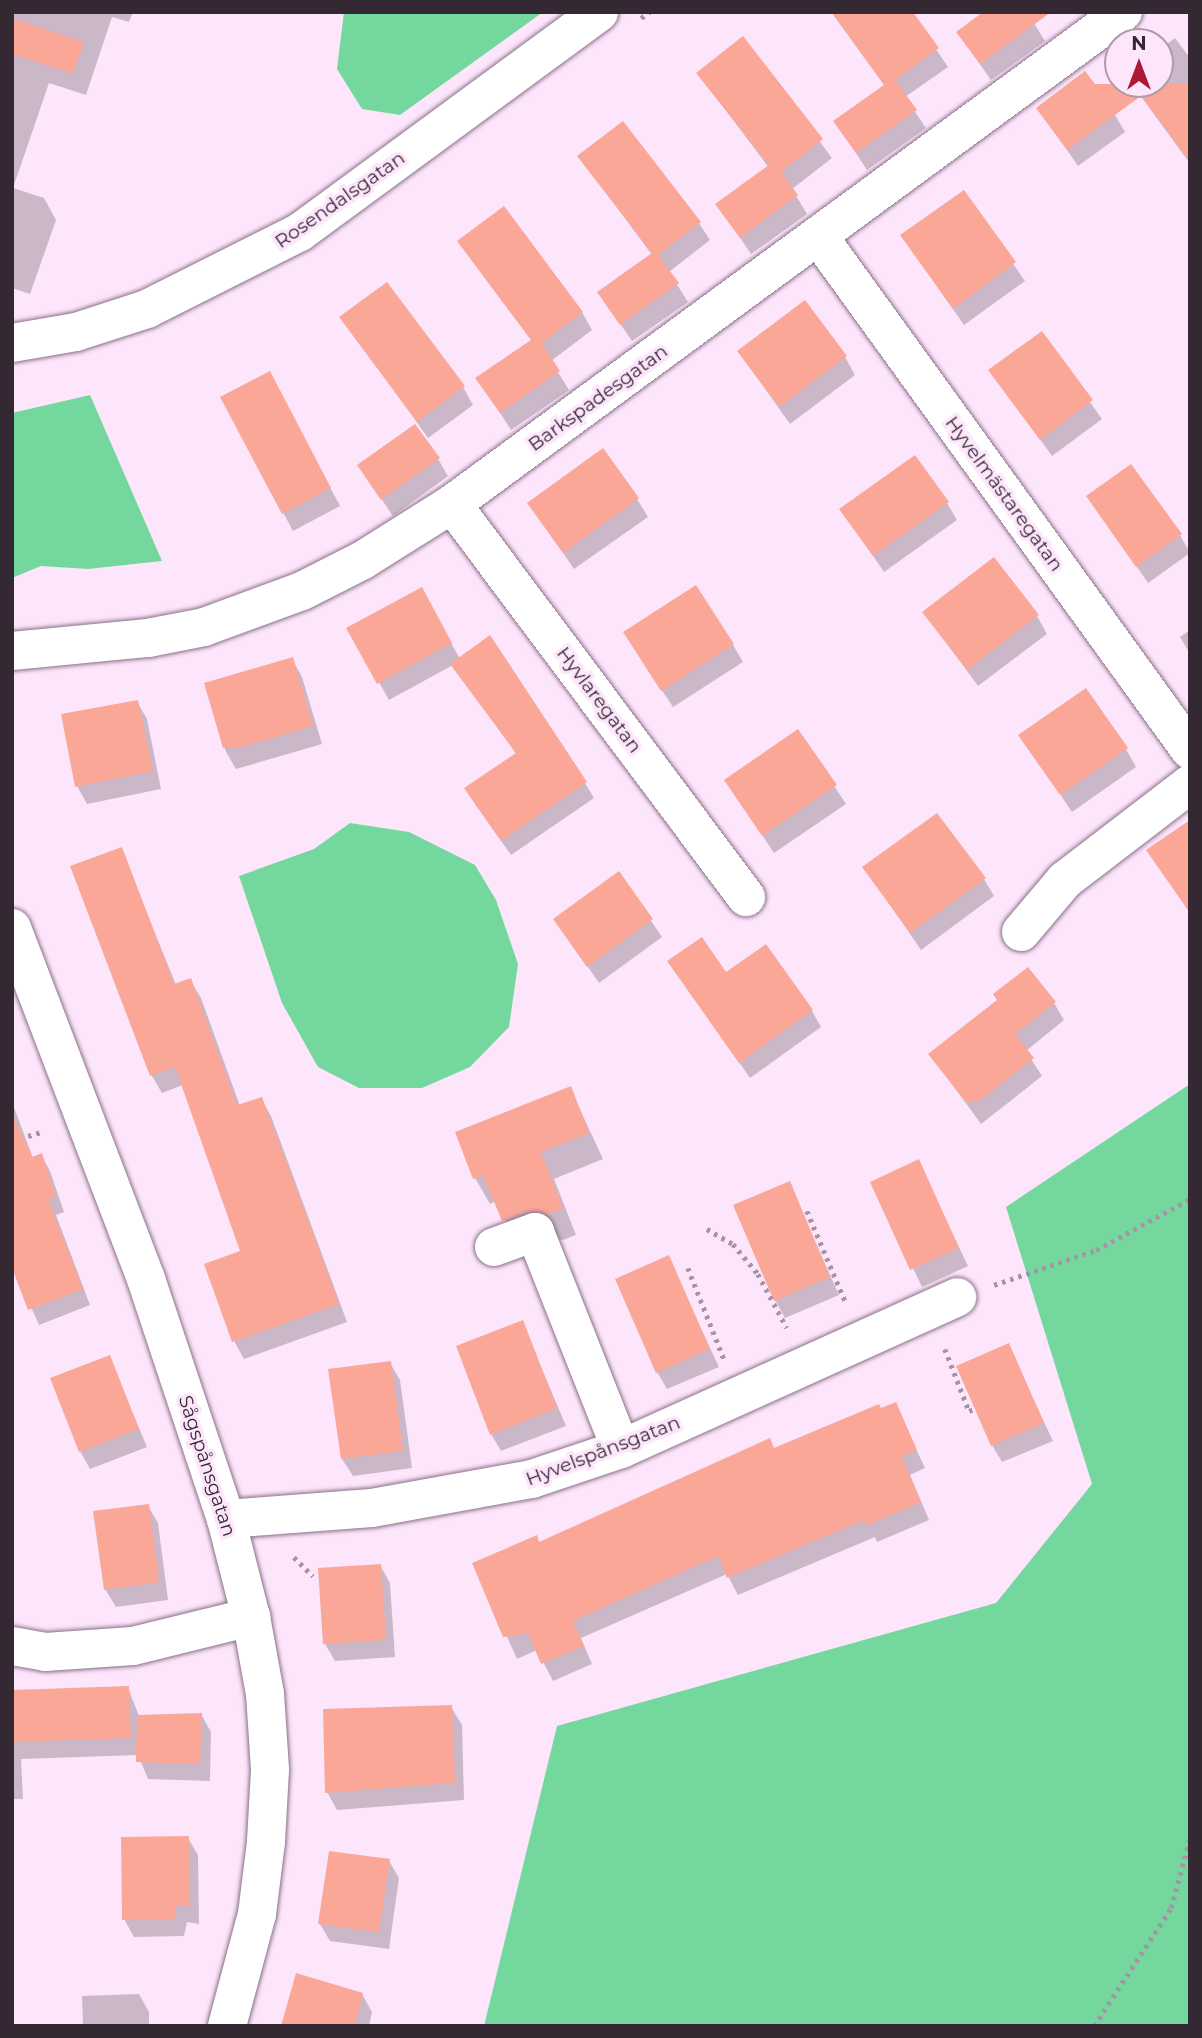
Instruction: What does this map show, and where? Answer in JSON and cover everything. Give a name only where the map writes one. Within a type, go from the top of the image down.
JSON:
[{"type":"street","name":"Rosendalsgatan","points":[[12,343],[76,332],[147,309],[300,232],[599,12]]},
{"type":"street","name":"Barkspadesgatan","points":[[12,651],[148,638],[255,611],[363,560],[452,504],[1123,12]]},
{"type":"street","name":"Hyvelmästaregatan","points":[[819,237],[1190,750]]},
{"type":"street","name":"Hyvlaregatan","points":[[452,504],[746,897]]},
{"type":"street","points":[[1021,932],[1066,880],[1190,784]]},
{"type":"street","name":"Sågspånsgatan","points":[[12,928],[146,1279],[226,1519],[251,1617],[265,1694],[270,1770],[266,1842],[257,1914],[227,2026]]},
{"type":"street","points":[[494,1247],[535,1232],[621,1449]]},
{"type":"street","name":"Hyvelspånsgatan","points":[[226,1519],[448,1498],[517,1484],[621,1449],[944,1303]]},
{"type":"street","points":[[12,1646],[45,1652],[133,1647],[251,1617]]},
{"type":"path","points":[[974,1409],[969,1411],[944,1303],[1096,1250],[1190,1199]]},
{"type":"path","points":[[807,1211],[862,1340]]},
{"type":"path","points":[[707,1229],[733,1244],[758,1274],[804,1366]]},
{"type":"path","points":[[688,1268],[739,1396]]},
{"type":"path","points":[[1094,2026],[1171,1908],[1190,1838]]},
{"type":"green space","points":[[344,12],[543,12],[400,115],[362,109],[337,69]]},
{"type":"green space","points":[[90,395],[162,561],[88,569],[41,566],[12,578],[12,413]]},
{"type":"green space","points":[[350,823],[409,832],[475,865],[496,900],[518,964],[509,1027],[470,1067],[422,1088],[359,1088],[318,1067],[282,1003],[239,876],[314,849]]},
{"type":"green space","points":[[1190,1084],[1190,2026],[484,2026],[557,1726],[996,1603],[1092,1484],[1006,1207]]},
{"type":"building","points":[[832,12],[913,12],[939,48],[895,80],[917,110],[856,153],[833,121],[884,85]]},
{"type":"building","points":[[983,12],[1051,12],[980,64],[956,32]]},
{"type":"building","points":[[12,18],[84,42],[73,74],[12,54]]},
{"type":"building","points":[[743,36],[823,139],[781,172],[798,195],[740,238],[715,204],[769,165],[696,73]]},
{"type":"building","points":[[1085,71],[1095,84],[1104,84],[1104,98],[1138,98],[1067,150],[1036,108]]},
{"type":"building","points":[[1174,84],[1190,84],[1190,162],[1142,98],[1174,98]]},
{"type":"building","points":[[623,121],[701,222],[658,255],[679,283],[620,325],[597,292],[652,253],[577,156]]},
{"type":"building","points":[[964,190],[1016,262],[953,309],[900,235]]},
{"type":"building","points":[[504,206],[583,312],[542,343],[560,371],[500,413],[475,378],[531,340],[457,241]]},
{"type":"building","points":[[387,282],[465,386],[417,422],[339,317]]},
{"type":"building","points":[[805,300],[847,356],[779,407],[737,351]]},
{"type":"building","points":[[1042,331],[1093,400],[1040,440],[988,370]]},
{"type":"building","points":[[270,371],[331,488],[282,514],[220,397]]},
{"type":"building","points":[[415,424],[440,458],[381,500],[357,465]]},
{"type":"building","points":[[603,448],[639,498],[563,553],[527,503]]},
{"type":"building","points":[[915,455],[949,502],[873,556],[839,509]]},
{"type":"building","points":[[1131,464],[1182,534],[1136,567],[1086,496]]},
{"type":"building","points":[[994,557],[1039,615],[967,670],[922,612]]},
{"type":"building","points":[[696,585],[734,644],[661,691],[623,632]]},
{"type":"building","points":[[422,587],[452,643],[377,684],[346,628]]},
{"type":"building","points":[[490,635],[587,782],[501,841],[464,788],[516,753],[450,664]]},
{"type":"building","points":[[293,657],[313,726],[238,748],[223,748],[204,683]]},
{"type":"building","points":[[1086,688],[1128,748],[1060,795],[1018,735]]},
{"type":"building","points":[[138,700],[153,771],[75,787],[61,714]]},
{"type":"building","points":[[798,729],[837,785],[762,836],[724,780]]},
{"type":"building","points":[[937,813],[986,878],[910,933],[862,867]]},
{"type":"building","points":[[1190,820],[1190,913],[1146,850]]},
{"type":"building","points":[[122,847],[174,984],[191,978],[237,1105],[262,1097],[339,1304],[232,1342],[204,1264],[240,1251],[175,1067],[150,1076],[70,866]]},
{"type":"building","points":[[619,871],[653,919],[587,967],[553,919]]},
{"type":"building","points":[[702,937],[726,972],[766,944],[813,1010],[739,1063],[667,961]]},
{"type":"building","points":[[1028,967],[1056,1002],[1015,1034],[1034,1058],[979,1101],[965,1101],[928,1054],[997,1000],[993,994]]},
{"type":"building","points":[[571,1086],[589,1133],[541,1152],[563,1208],[548,1214],[528,1211],[502,1221],[483,1175],[473,1179],[455,1132]]},
{"type":"building","points":[[12,1113],[32,1157],[42,1153],[56,1197],[48,1199],[83,1289],[28,1310],[12,1268]]},
{"type":"building","points":[[919,1159],[959,1248],[910,1270],[870,1182]]},
{"type":"building","points":[[790,1181],[830,1277],[774,1301],[733,1205]]},
{"type":"building","points":[[669,1255],[710,1349],[656,1373],[615,1279]]},
{"type":"building","points":[[523,1320],[557,1408],[490,1435],[456,1346]]},
{"type":"building","points":[[1009,1343],[1044,1423],[991,1446],[956,1366]]},
{"type":"building","points":[[110,1355],[139,1429],[79,1452],[50,1378]]},
{"type":"building","points":[[391,1361],[403,1451],[341,1459],[328,1369]]},
{"type":"building","points":[[896,1402],[917,1450],[902,1457],[921,1502],[866,1526],[864,1520],[727,1578],[718,1556],[573,1621],[584,1646],[541,1664],[528,1633],[503,1637],[472,1563],[537,1535],[539,1542],[770,1438],[774,1448],[879,1404],[881,1408]]},
{"type":"building","points":[[149,1504],[159,1582],[104,1590],[93,1511]]},
{"type":"building","points":[[381,1564],[386,1640],[323,1644],[318,1568]]},
{"type":"building","points":[[129,1686],[131,1738],[12,1742],[12,1690]]},
{"type":"building","points":[[452,1705],[455,1783],[325,1793],[323,1709]]},
{"type":"building","points":[[202,1713],[200,1764],[136,1762],[137,1715]]},
{"type":"building","points":[[189,1836],[190,1907],[177,1905],[174,1919],[122,1920],[121,1837]]},
{"type":"building","points":[[329,1851],[390,1859],[379,1932],[318,1924]]},
{"type":"building","points":[[296,1973],[363,1993],[354,2026],[281,2026]]}]
